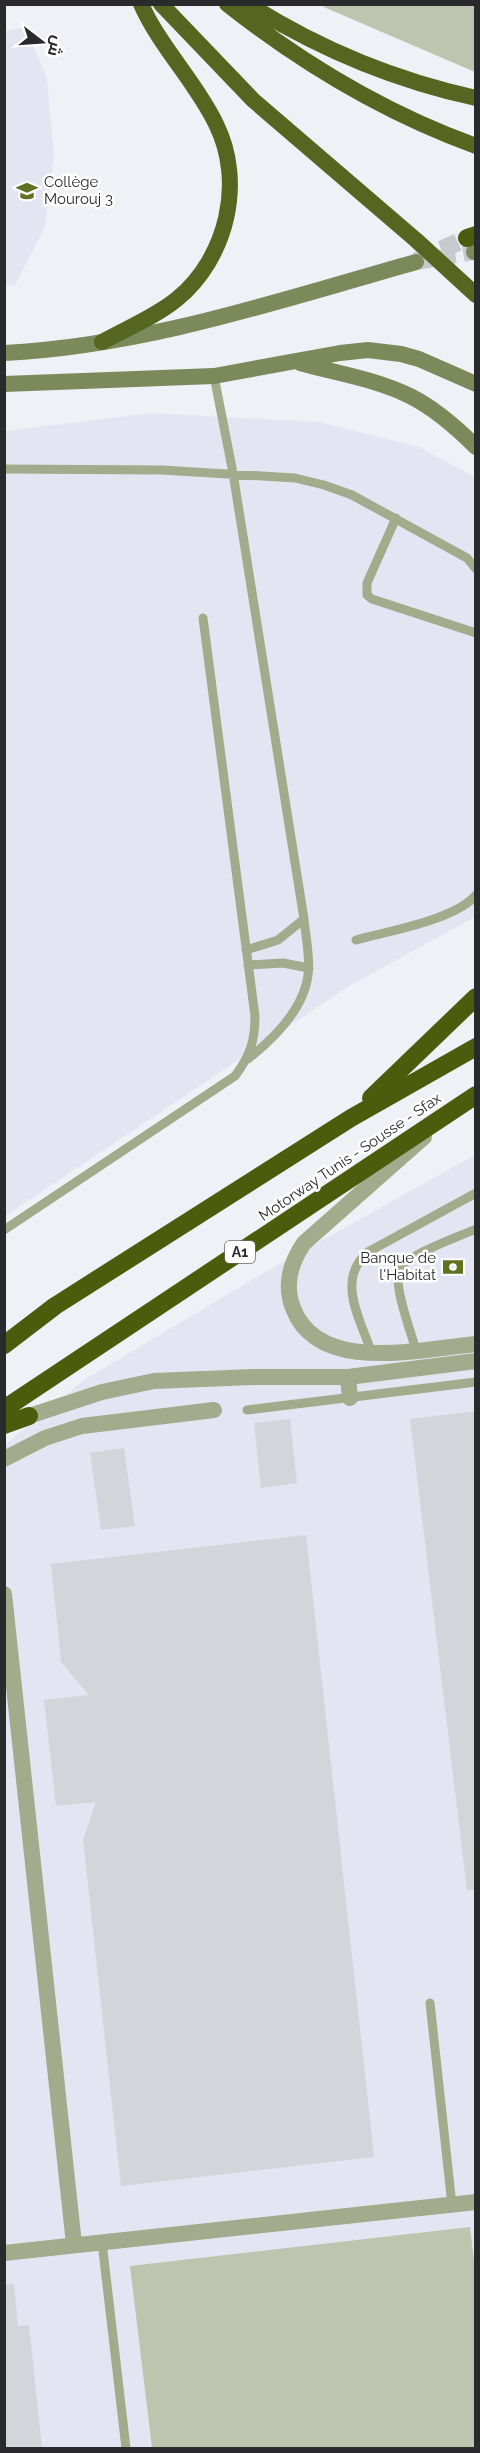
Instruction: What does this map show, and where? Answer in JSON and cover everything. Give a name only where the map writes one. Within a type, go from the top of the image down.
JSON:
[{"type":"highway","points":[[102,342],[161,310],[192,285],[203,271],[219,241],[229,202],[228,160],[217,126],[141,4]]},
{"type":"highway","points":[[160,4],[252,100],[416,240],[476,295]]},
{"type":"highway","points":[[227,4],[289,50],[348,87],[406,118],[476,146]]},
{"type":"highway","points":[[248,4],[316,44],[370,67],[476,98]]},
{"type":"highway","points":[[351,1118],[476,997]]},
{"type":"highway","name":"Motorway Tunis - Sousse - Sfax","points":[[4,1345],[55,1306],[351,1118],[476,1047]]},
{"type":"highway","name":"Motorway Tunis - Sousse - Sfax","points":[[4,1409],[469,1099]]},
{"type":"highway","points":[[4,1425],[29,1416]]},
{"type":"main road","points":[[4,353],[102,342],[189,326],[416,262]]},
{"type":"main road","points":[[4,384],[214,376],[354,351],[382,351],[419,359],[476,384]]},
{"type":"main road","points":[[296,362],[379,384],[411,396],[448,422],[476,447]]},
{"type":"street","points":[[469,1099],[304,1243],[292,1262],[288,1284],[289,1295],[302,1325],[326,1343],[340,1349],[372,1354],[476,1344]]},
{"type":"street","points":[[29,1416],[102,1392],[154,1381],[348,1377],[476,1361]]},
{"type":"street","points":[[348,1377],[350,1398]]},
{"type":"street","points":[[4,1459],[45,1438],[82,1426],[214,1410]]},
{"type":"street","points":[[4,1594],[74,2244]]},
{"type":"street","points":[[4,2253],[476,2202]]},
{"type":"lane","points":[[4,1230],[235,1076],[248,1059],[278,1033],[290,1018],[306,985],[309,968],[304,919],[233,473],[214,376]]},
{"type":"lane","points":[[4,470],[162,470],[233,473],[295,478],[324,484],[352,495],[396,518],[467,558],[476,569]]},
{"type":"lane","points":[[396,518],[367,583],[367,595],[372,599],[476,633]]},
{"type":"lane","points":[[203,618],[248,965],[255,1038],[248,1059]]},
{"type":"lane","points":[[356,940],[450,914],[467,904],[476,895]]},
{"type":"lane","points":[[246,950],[278,940],[304,919]]},
{"type":"lane","points":[[248,965],[283,963],[309,968]]},
{"type":"lane","points":[[372,1354],[352,1294],[353,1270],[359,1260],[368,1252],[476,1192]]},
{"type":"lane","points":[[416,1350],[398,1285],[399,1271],[407,1261],[476,1229]]},
{"type":"lane","points":[[247,1410],[476,1382]]},
{"type":"lane","points":[[430,2002],[452,2205]]},
{"type":"lane","points":[[102,2242],[126,2448]]},
{"type":"shaded area","name":"Collège Mourouj 3","points":[[26,27],[47,79],[54,156],[45,227],[15,285],[5,285],[5,31]]},
{"type":"shaded area","points":[[151,413],[319,422],[419,447],[475,477],[475,917],[349,986],[5,1216],[5,431]]},
{"type":"shaded area","points":[[475,1155],[475,2448],[5,2448],[5,1445],[84,1380],[267,1271]]},
{"type":"green space","points":[[321,5],[475,5],[475,72],[326,8]]},
{"type":"green space","points":[[470,2227],[476,2278],[475,2448],[152,2448],[130,2266]]},
{"type":"building","points":[[476,1411],[476,1890],[467,1890],[410,1419]]},
{"type":"building","points":[[290,1419],[297,1483],[261,1488],[254,1423]]},
{"type":"building","points":[[124,1448],[135,1526],[101,1530],[90,1453]]},
{"type":"building","points":[[306,1535],[374,2157],[121,2186],[83,1840],[96,1802],[56,1806],[44,1700],[89,1695],[61,1662],[51,1564]]},
{"type":"building","points":[[14,2284],[18,2326],[29,2325],[42,2448],[4,2448],[4,2285]]},
{"type":"tunnel","points":[[417,261],[467,238]]},
{"type":"tunnel","points":[[416,262],[474,252]]},
{"type":"place","name":"Collège Mourouj 3","points":[[27,191]]},
{"type":"place","name":"Banque de l'Habitat","points":[[453,1267]]}]
